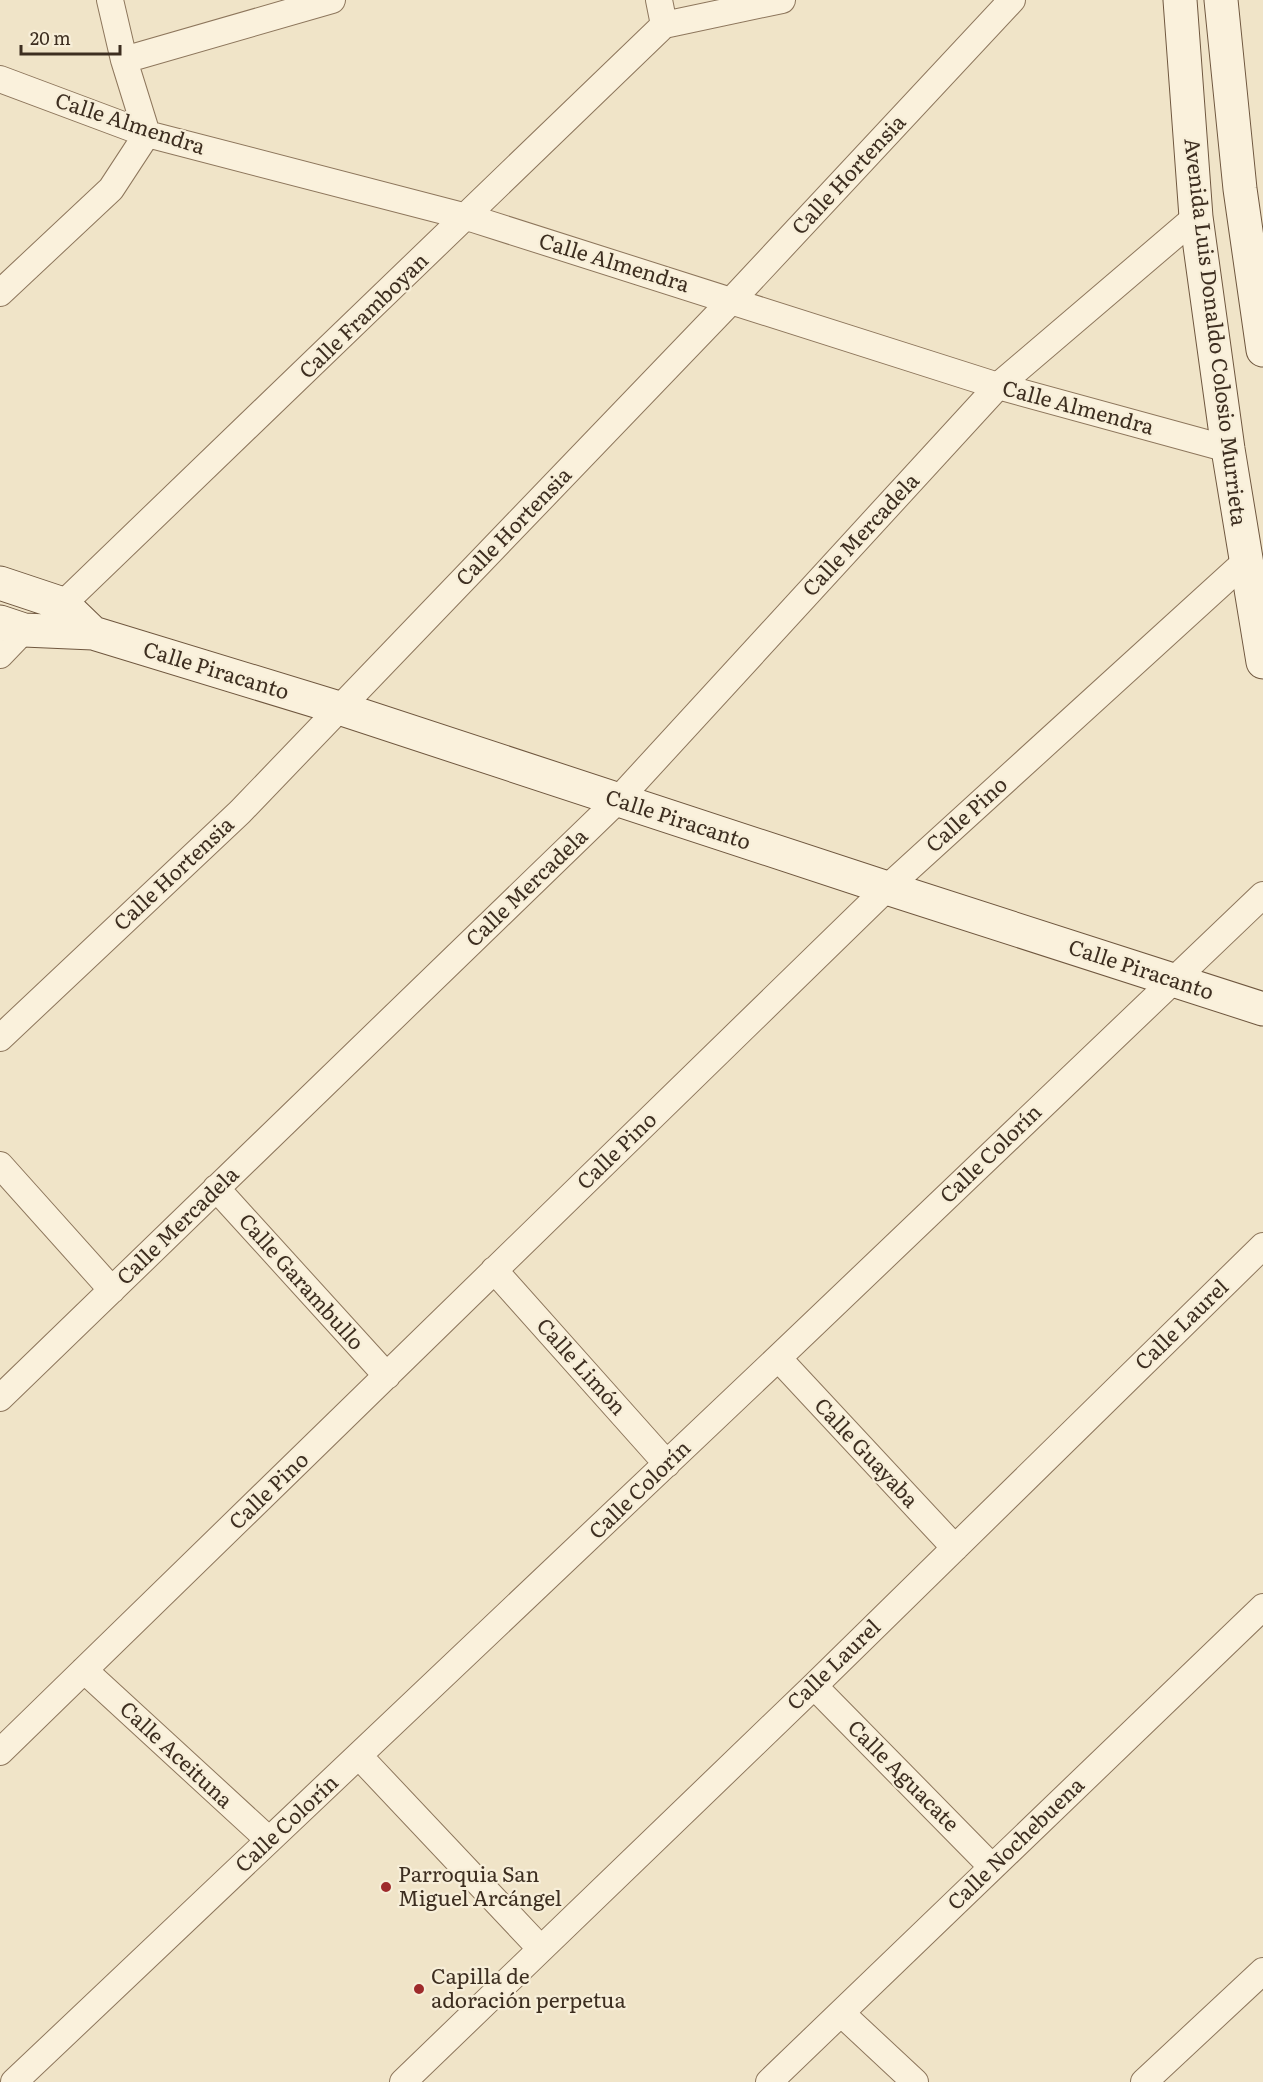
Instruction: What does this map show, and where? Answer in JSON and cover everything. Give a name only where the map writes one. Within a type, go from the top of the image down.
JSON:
[{"type":"street","points":[[0,293],[111,189],[147,134],[124,60],[110,0]]},
{"type":"street","points":[[124,60],[332,0]]},
{"type":"street","points":[[659,0],[664,26],[782,0]]},
{"type":"street","name":"Calle Hortensia","points":[[0,1038],[240,812],[732,300],[1012,0]]},
{"type":"street","name":"Avenida Luis Donaldo Colosio Murrieta","points":[[1180,0],[1196,217],[1245,562],[1263,662]]},
{"type":"street","name":"Avenida Luis Donaldo Colosio Murrieta","points":[[1221,0],[1240,189],[1263,350]]},
{"type":"street","name":"Calle Framboyan","points":[[63,604],[664,26]]},
{"type":"street","name":"Calle Almendra","points":[[0,79],[147,134],[467,217],[998,386],[1228,449]]},
{"type":"street","name":"Calle Mercadela","points":[[0,1398],[618,800],[998,386],[1196,217]]},
{"type":"street","name":"Calle Pino","points":[[0,1752],[886,888],[1245,562]]},
{"type":"street","name":"Calle Piracanto","points":[[0,583],[63,604],[93,633]]},
{"type":"street","points":[[0,655],[12,626]]},
{"type":"street","name":"Calle Piracanto","points":[[12,626],[93,633],[339,708],[1263,1009]]},
{"type":"street","name":"Calle Colorín","points":[[14,2082],[667,1464],[1263,895]]},
{"type":"street","points":[[0,1165],[112,1290]]},
{"type":"street","name":"Calle Garambullo","points":[[216,1188],[387,1376]]},
{"type":"street","name":"Calle Laurel","points":[[416,2078],[541,1949],[814,1686],[1263,1246]]},
{"type":"street","name":"Calle Limón","points":[[495,1270],[667,1464]]},
{"type":"street","name":"Calle Guayaba","points":[[778,1358],[955,1548]]},
{"type":"street","name":"Calle Nochebuena","points":[[769,2082],[1263,1607]]},
{"type":"street","name":"Calle Aceituna","points":[[84,1670],[269,1840]]},
{"type":"street","name":"Calle Aguacate","points":[[814,1686],[992,1867]]},
{"type":"street","points":[[359,1756],[541,1949]]},
{"type":"street","points":[[1144,2082],[1263,1971]]},
{"type":"street","points":[[841,2013],[915,2082]]},
{"type":"place","name":"Parroquia San Miguel Arcángel","points":[[386,1887]]},
{"type":"place","name":"Capilla de adoración perpetua","points":[[419,1989]]}]
